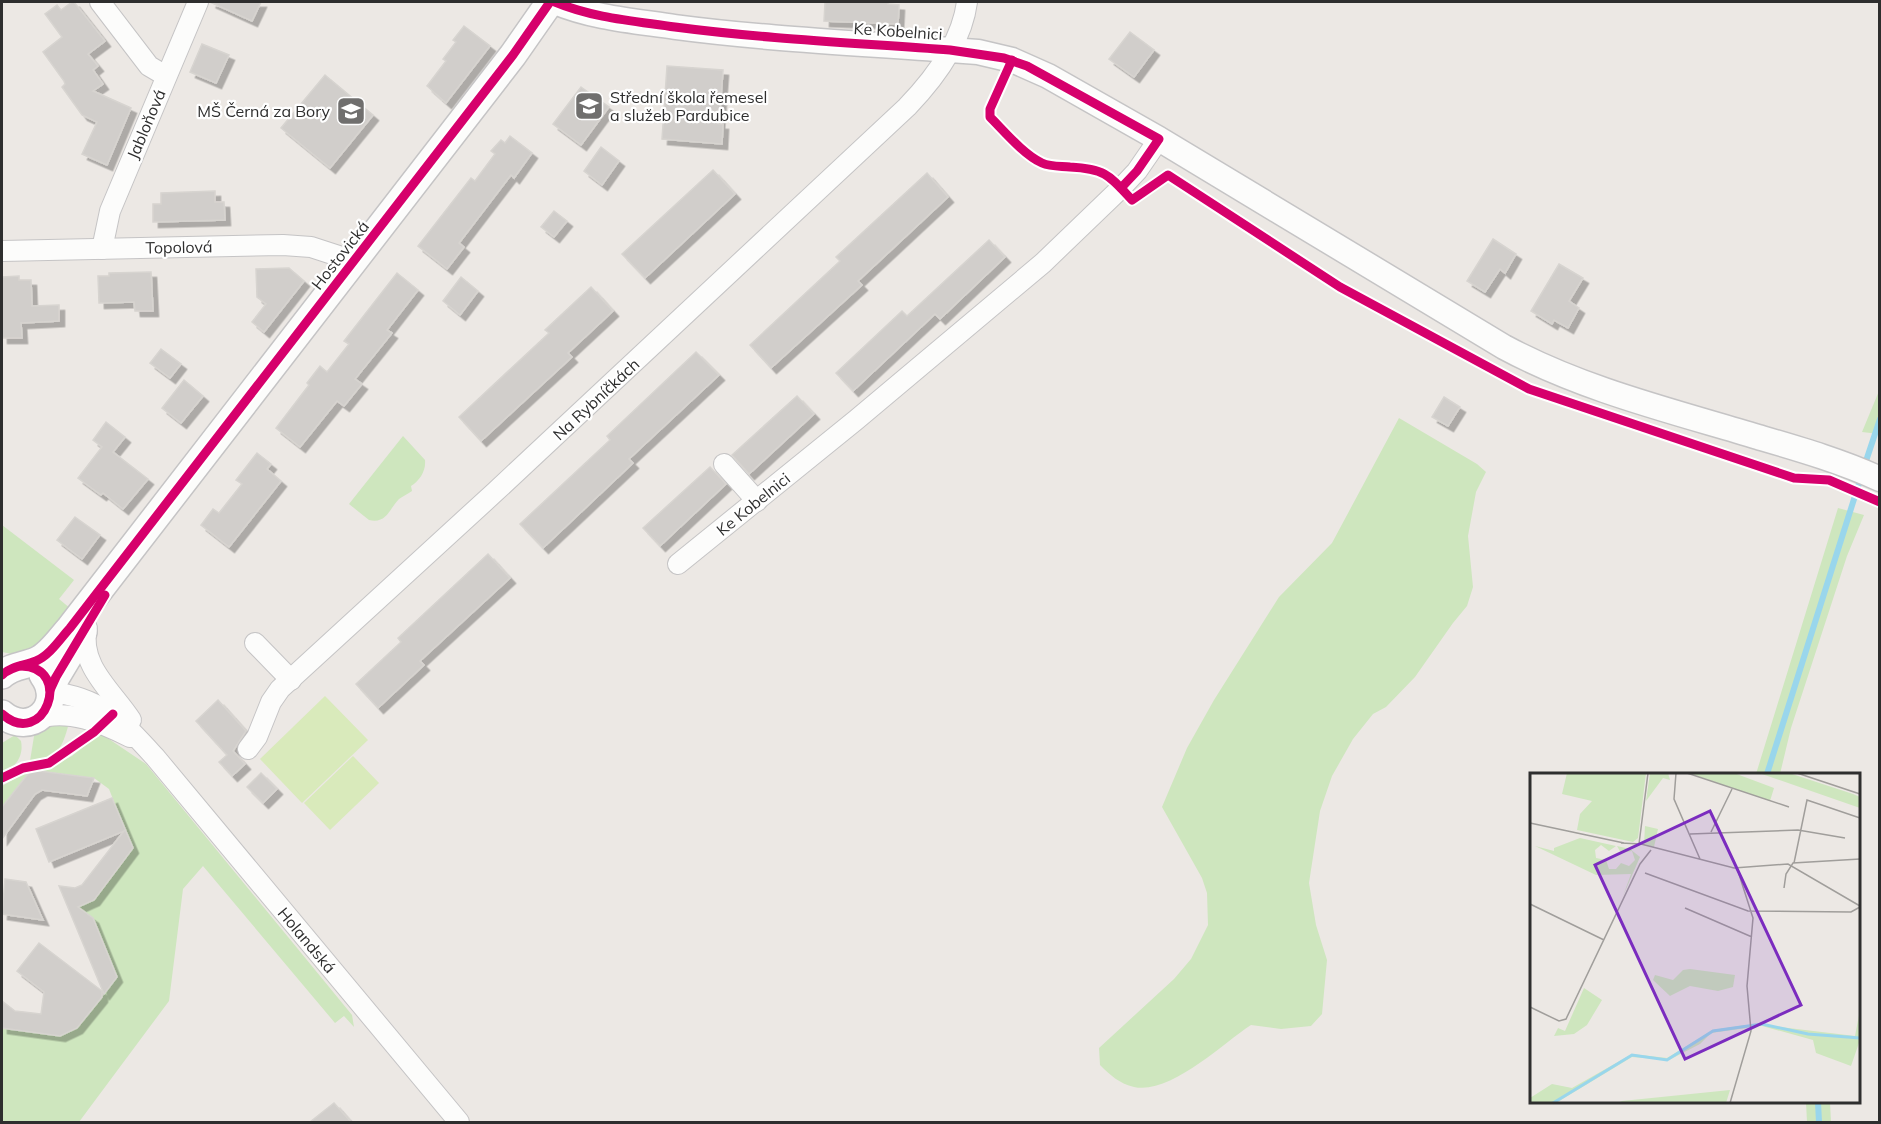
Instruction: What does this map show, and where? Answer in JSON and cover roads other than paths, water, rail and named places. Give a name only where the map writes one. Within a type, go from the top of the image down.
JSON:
[{"type":"main road","name":"Hostovická","points":[[8,669],[38,660],[50,651],[152,525],[513,55],[550,2]]},
{"type":"main road","name":"Hostovická","points":[[14,722],[46,710],[56,677],[152,525]]},
{"type":"main road","name":"Hostovická","points":[[8,669],[30,667],[42,673],[50,691]]},
{"type":"street","points":[[100,2],[149,66],[166,76]]},
{"type":"street","name":"Jabloňová","points":[[102,249],[110,211],[198,2]]},
{"type":"street","name":"Ke Kobelnici","points":[[555,2],[579,11],[604,16],[724,33],[950,50],[995,56],[1027,66],[1159,139],[1137,171],[1043,263],[678,564]]},
{"type":"street","name":"Na Rybníčkách","points":[[248,749],[257,737],[276,694],[907,107],[935,74],[950,50],[962,23],[967,2]]},
{"type":"street","points":[[1159,139],[1533,363],[1609,392],[1794,448],[1877,478]]},
{"type":"street","name":"Topolová","points":[[2,251],[299,246],[323,250],[354,261]]},
{"type":"street","points":[[724,464],[757,501]]},
{"type":"street","name":"Holandská","points":[[89,622],[85,642],[89,660],[155,757]]},
{"type":"street","points":[[255,643],[291,680]]},
{"type":"street","name":"Holandská","points":[[50,691],[81,697],[113,714],[125,724],[459,1122]]},
{"type":"street","name":"Holandská","points":[[14,722],[45,716],[92,720],[129,737],[155,757]]},
{"type":"waterway","points":[[1864,467],[1880,419]]},
{"type":"waterway","points":[[1767,773],[1861,477]]},
{"type":"waterway","points":[[1818,1103],[1819,1122]]},
{"type":"place","name":"Střední škola řemesel a služeb Pardubice","points":[[589,106]]},
{"type":"place","name":"MŠ Černá za Bory","points":[[351,111]]}]
